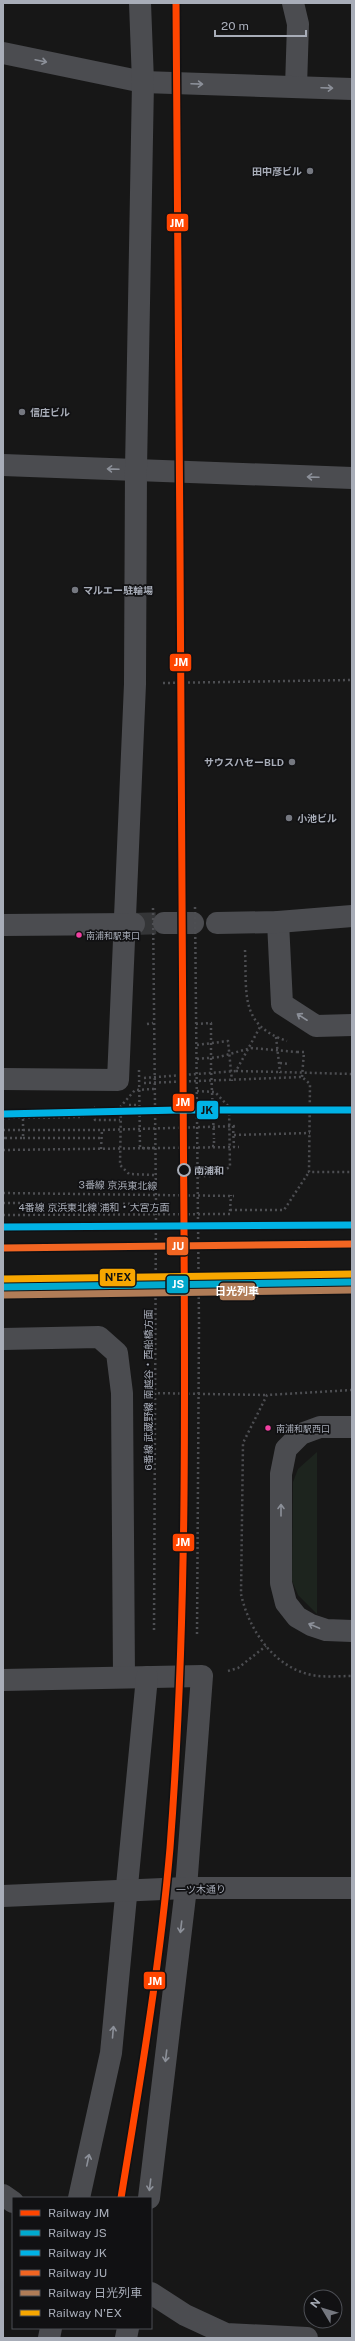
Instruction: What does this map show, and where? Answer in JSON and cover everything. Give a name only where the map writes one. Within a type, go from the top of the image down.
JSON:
[{"type":"street","points":[[3,1079],[125,1082],[135,684],[136,469],[143,82],[140,3]]},
{"type":"street","points":[[293,3],[298,24],[296,87]]},
{"type":"street","points":[[3,53],[143,82],[352,89]]},
{"type":"street","points":[[3,465],[352,478]]},
{"type":"street","points":[[158,915],[194,915]]},
{"type":"street","points":[[217,923],[278,922],[352,916]]},
{"type":"street","points":[[278,922],[282,1004],[316,1026],[352,1026]]},
{"type":"street","points":[[3,925],[129,924]]},
{"type":"street","points":[[3,1338],[99,1337],[117,1353],[122,1393],[124,1677]]},
{"type":"street","points":[[352,1427],[320,1428],[301,1434],[292,1440],[286,1449],[283,1462],[281,1489],[282,1583],[286,1603],[297,1617],[311,1625],[326,1630],[352,1631]]},
{"type":"street","points":[[3,1680],[202,1676],[186,1888],[149,2197]]},
{"type":"street","points":[[80,2197],[111,2053],[125,1892],[130,1862],[147,1677]]},
{"type":"street","name":"一ツ木通り","points":[[3,1896],[125,1892],[186,1888],[352,1888]]},
{"type":"street","points":[[3,2195],[12,2201]]},
{"type":"street","points":[[152,2294],[186,2315],[226,2334],[307,2338]]},
{"type":"path","points":[[135,684],[352,680]]},
{"type":"path","name":"6番線 武蔵野線 南越谷・西船橋方面","points":[[154,1633],[156,1204],[154,1089],[158,915]]},
{"type":"path","points":[[194,915],[197,1045],[199,1334],[197,1636]]},
{"type":"path","points":[[196,1024],[211,1024],[214,1146],[197,1147]]},
{"type":"path","points":[[236,1071],[260,1027]]},
{"type":"path","points":[[276,1037],[280,1072]]},
{"type":"path","points":[[197,1045],[228,1041],[232,1081]]},
{"type":"path","points":[[197,1059],[226,1056],[251,1048],[304,1052],[302,1078]]},
{"type":"path","points":[[280,1063],[290,1064]]},
{"type":"path","points":[[139,1070],[140,1148],[155,1148]]},
{"type":"path","points":[[125,1082],[236,1071],[352,1074]]},
{"type":"path","points":[[125,1082],[232,1081],[302,1078],[310,1084],[309,1172],[284,1210],[232,1210]]},
{"type":"path","points":[[154,1089],[135,1090],[121,1106],[120,1165],[129,1174],[155,1175]]},
{"type":"path","points":[[197,1091],[215,1092],[229,1107],[230,1166],[212,1176],[197,1176]]},
{"type":"path","points":[[3,1118],[82,1117],[98,1105]]},
{"type":"path","points":[[131,1105],[139,1105]]},
{"type":"path","points":[[93,1109],[96,1120],[120,1120]]},
{"type":"path","points":[[23,1118],[23,1138]]},
{"type":"path","points":[[233,1126],[234,1147]]},
{"type":"path","points":[[3,1130],[102,1130],[238,1126]]},
{"type":"path","points":[[101,1149],[102,1130]]},
{"type":"path","points":[[234,1135],[310,1134]]},
{"type":"path","points":[[4,1138],[102,1138]]},
{"type":"path","points":[[3,1150],[239,1147]]},
{"type":"path","points":[[309,1172],[352,1172]]},
{"type":"path","name":"3番線 京浜東北線","points":[[3,1193],[232,1196],[232,1210]]},
{"type":"path","points":[[285,1201],[290,1200]]},
{"type":"path","points":[[3,1203],[156,1204]]},
{"type":"path","name":"4番線 京浜東北線 浦和・大宮方面","points":[[3,1215],[232,1214],[232,1210]]},
{"type":"path","points":[[122,1393],[267,1395]]},
{"type":"path","points":[[202,1676],[238,1668],[266,1646]]},
{"type":"shaded area","points":[[317,1452],[317,1614],[298,1595],[292,1581],[293,1482],[298,1469]]},
{"type":"tunnel","points":[[134,924],[164,923]]},
{"type":"rail line","name":"JM","points":[[121,2197],[149,2023],[166,1892],[170,1848],[181,1652],[185,1358],[176,3]]},
{"type":"rail line","name":"JK","points":[[3,1114],[179,1110],[352,1110]]},
{"type":"rail line","name":"JK","points":[[3,1227],[352,1225]]},
{"type":"rail line","name":"JU","points":[[3,1248],[352,1244]]},
{"type":"rail line","name":"N'EX","points":[[3,1279],[352,1274]]},
{"type":"rail line","name":"JS","points":[[3,1287],[352,1282]]},
{"type":"rail line","name":"日光列車","points":[[3,1295],[352,1290]]},
{"type":"place","name":"田中彦ビル","points":[[310,171]]},
{"type":"place","name":"信庄ビル","points":[[22,412]]},
{"type":"place","name":"マルエー駐輪場","points":[[75,590]]},
{"type":"place","name":"サウスハセーBLD","points":[[292,762]]},
{"type":"place","name":"小池ビル","points":[[289,818]]},
{"type":"place","name":"南浦和駅東口","points":[[79,935]]},
{"type":"place","name":"南浦和","points":[[184,1170]]},
{"type":"place","name":"南浦和駅西口","points":[[268,1428]]}]
